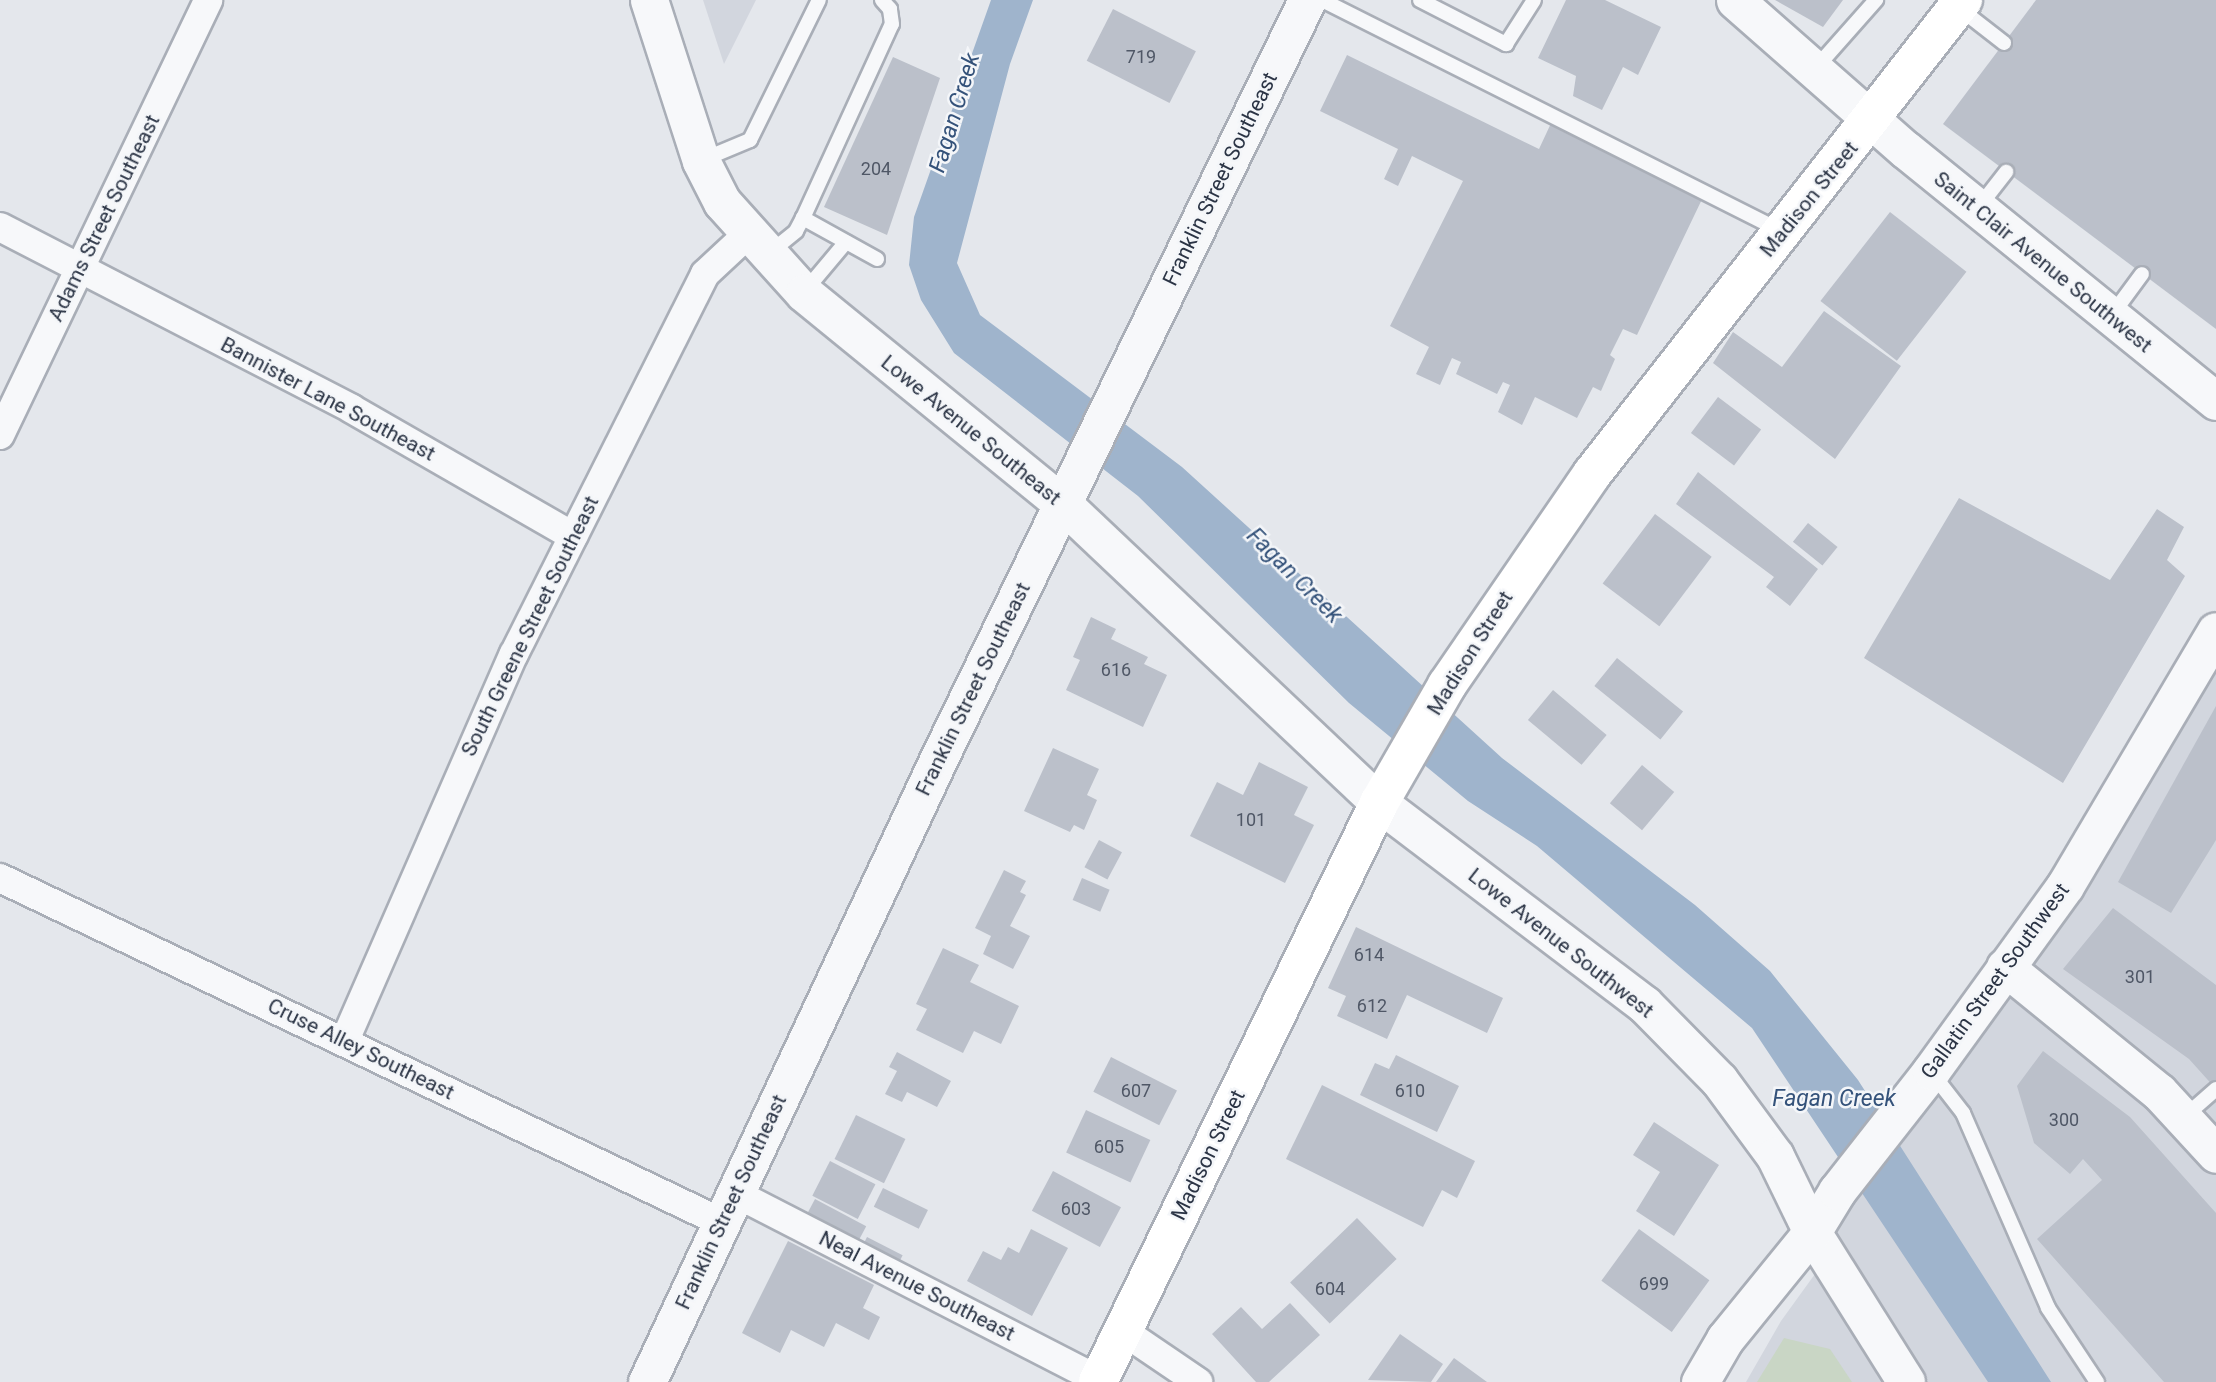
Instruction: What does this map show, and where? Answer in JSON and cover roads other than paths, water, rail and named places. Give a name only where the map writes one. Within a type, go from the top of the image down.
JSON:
[{"type":"main road","name":"Madison Street","points":[[1098,1381],[1379,803],[1447,685],[1592,474],[1872,121],[1961,3]]},
{"type":"street","name":"Adams Street Southeast","points":[[0,435],[208,0]]},
{"type":"street","name":"Lowe Avenue Southeast","points":[[649,0],[701,161],[722,202],[804,293],[1063,504],[1379,803]]},
{"type":"street","name":"Franklin Street Southeast","points":[[647,1382],[1063,504],[1307,0]]},
{"type":"street","name":"Saint Clair Avenue Southwest","points":[[1735,0],[1812,72],[2216,401]]},
{"type":"street","name":"Bannister Lane Southeast","points":[[0,227],[352,409],[573,536]]},
{"type":"street","name":"South Greene Street Southeast","points":[[345,1040],[492,697],[705,274],[759,243]]},
{"type":"street","name":"Gallatin Street Southwest","points":[[1700,1382],[1725,1339],[1812,1232],[1837,1191],[1931,1072],[2065,886],[2216,631]]},
{"type":"street","name":"Lowe Avenue Southwest","points":[[1379,803],[1644,1004],[1727,1091],[1775,1156],[1812,1232],[1906,1382]]},
{"type":"street","name":"Cruse Alley Southeast","points":[[0,878],[345,1040],[728,1207]]},
{"type":"street","points":[[2005,967],[2159,1092],[2216,1154]]},
{"type":"street","name":"Neal Avenue Southeast","points":[[728,1207],[1098,1381]]},
{"type":"street","points":[[1123,1331],[1198,1382]]},
{"type":"lane","points":[[701,161],[750,140],[819,0]]},
{"type":"lane","points":[[759,243],[796,231],[803,218],[892,24],[890,9],[882,0]]},
{"type":"lane","points":[[1322,0],[1783,232]]},
{"type":"lane","points":[[1420,0],[1506,44],[1534,0]]},
{"type":"lane","points":[[1812,72],[1876,0]]},
{"type":"lane","points":[[1961,3],[2004,43]]},
{"type":"lane","points":[[1978,209],[2006,172]]},
{"type":"lane","points":[[803,218],[877,260]]},
{"type":"lane","points":[[804,293],[846,242]]},
{"type":"lane","points":[[2110,317],[2142,274]]},
{"type":"lane","points":[[1931,1072],[1963,1113],[2048,1308],[2097,1382]]},
{"type":"lane","points":[[2183,1118],[2216,1089]]},
{"type":"water","name":"Fagan Creek","points":[[991,0],[1033,0],[1010,64],[957,263],[980,315],[1182,467],[1502,758],[1695,905],[1770,971],[1858,1080],[2051,1382],[1988,1382],[1752,1028],[1537,846],[1468,801],[1349,703],[1138,496],[954,353],[921,300],[909,265],[914,217]]}]
